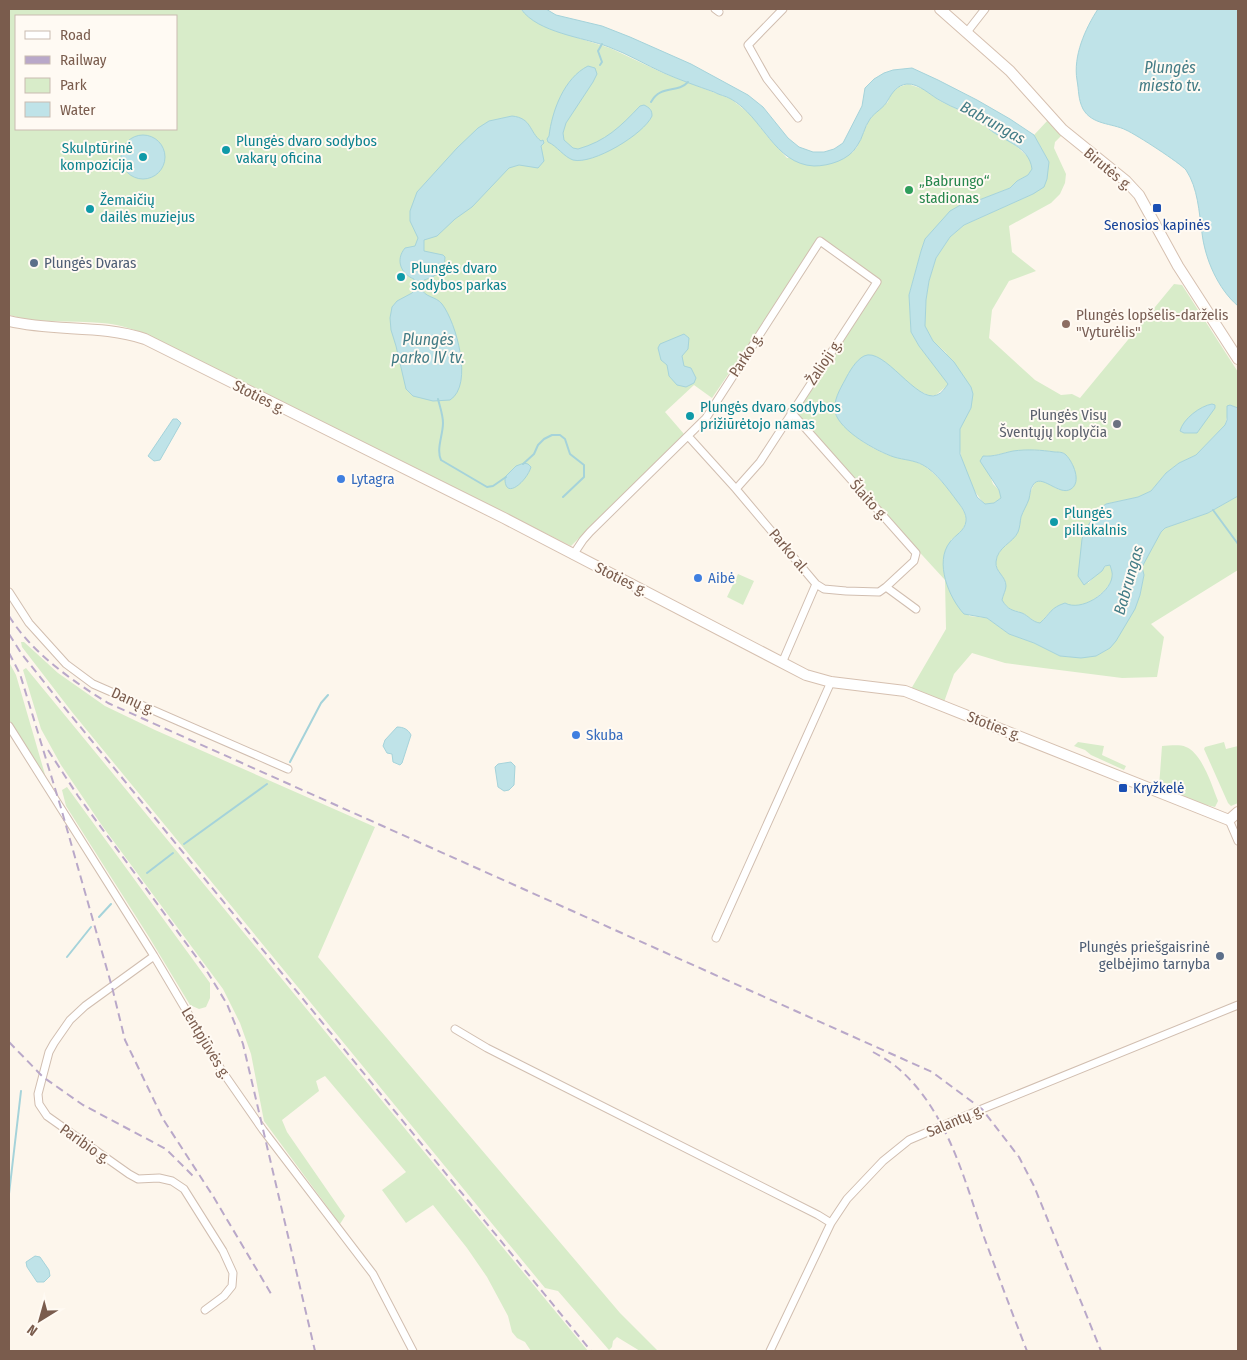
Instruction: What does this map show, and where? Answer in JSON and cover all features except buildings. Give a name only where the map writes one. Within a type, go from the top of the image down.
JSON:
[{"type":"main road","name":"Birutės g.","points":[[940,9],[1010,71],[1063,130],[1126,181],[1139,195],[1167,247],[1238,359]]},
{"type":"main road","name":"Stoties g.","points":[[9,322],[36,326],[110,330],[145,339],[504,518],[806,675],[831,682],[905,691],[1229,820]]},
{"type":"main road","points":[[1229,820],[1238,812]]},
{"type":"street","points":[[783,9],[748,45],[766,79],[798,118]]},
{"type":"street","points":[[967,32],[985,9]]},
{"type":"street","name":"Parko g.","points":[[574,555],[582,540],[706,418],[820,241],[877,282]]},
{"type":"street","name":"Žalioji g.","points":[[736,489],[760,462],[877,282]]},
{"type":"street","name":"Šlaito g.","points":[[791,412],[916,553],[914,561],[886,587]]},
{"type":"street","name":"Parko al.","points":[[688,436],[736,489],[816,584],[824,589],[846,591],[879,592],[886,587]]},
{"type":"street","points":[[782,663],[816,584]]},
{"type":"street","points":[[886,587],[916,609]]},
{"type":"street","name":"Danų g.","points":[[9,592],[28,623],[66,664],[93,684],[288,769]]},
{"type":"street","points":[[716,938],[831,682]]},
{"type":"street","name":"Lentpjūvės g.","points":[[9,726],[154,956],[222,1071],[263,1130],[373,1274],[413,1351]]},
{"type":"street","points":[[1229,820],[1238,841]]},
{"type":"street","name":"Paribio g.","points":[[154,956],[85,1006],[70,1020],[49,1052],[38,1094],[39,1104],[47,1116],[129,1174],[138,1179],[159,1178],[172,1181],[184,1189],[223,1251],[234,1273],[232,1286],[224,1296],[204,1310]]},
{"type":"street","name":"Salantų g.","points":[[770,1351],[831,1224],[847,1199],[883,1161],[909,1140],[1238,1005]]},
{"type":"street","points":[[455,1030],[487,1048],[818,1214],[831,1224]]},
{"type":"green space","name":"Plungės dvaro sodybos parkas","points":[[9,9],[521,9],[562,33],[610,48],[663,73],[731,99],[751,115],[787,158],[852,153],[874,113],[888,102],[890,94],[899,87],[908,84],[923,89],[940,101],[978,119],[991,131],[1013,143],[1031,160],[1032,169],[1028,175],[1017,181],[1010,188],[979,200],[964,203],[925,239],[909,295],[911,332],[919,346],[949,384],[936,395],[930,396],[858,361],[840,389],[835,412],[853,434],[877,450],[895,457],[917,462],[924,466],[942,482],[961,507],[965,514],[966,523],[961,531],[951,540],[969,616],[987,618],[1009,634],[1034,643],[1060,656],[1096,656],[1110,648],[1140,595],[1144,575],[1141,567],[1161,532],[1165,528],[1208,513],[1238,496],[1238,570],[1151,624],[1164,637],[1157,677],[1122,678],[1005,663],[972,653],[954,674],[944,702],[911,689],[946,629],[945,580],[791,412],[879,282],[821,238],[712,398],[694,385],[665,412],[684,434],[571,546],[143,333],[123,326],[107,324],[20,318],[9,315]]},
{"type":"green space","points":[[1048,120],[1062,135],[1055,142],[1054,148],[1066,174],[1065,183],[1060,194],[1051,203],[1009,226],[1012,252],[1036,271],[1009,281],[992,310],[989,338],[1035,380],[1061,395],[1072,394],[1080,398],[1174,284],[1182,285],[1238,372],[1238,408],[1230,405],[1225,425],[1196,455],[1179,463],[1166,473],[1151,491],[1138,497],[1106,504],[1099,509],[1085,530],[1082,539],[1088,583],[1107,565],[1110,565],[1112,571],[1111,582],[1093,600],[1077,606],[1065,603],[1060,605],[1051,611],[1040,623],[1011,609],[1002,600],[1006,583],[996,565],[997,557],[1019,530],[1020,520],[1036,482],[1043,481],[1061,490],[1072,488],[1075,484],[1075,475],[1062,453],[1023,450],[983,456],[993,484],[999,490],[1001,498],[994,503],[985,504],[973,488],[965,469],[960,448],[960,429],[963,420],[971,408],[946,353],[933,341],[925,326],[929,281],[936,258],[950,237],[964,225],[1033,194],[1049,162],[1034,135]]},
{"type":"green space","points":[[738,574],[754,581],[743,605],[727,597]]},
{"type":"green space","points":[[21,642],[24,642],[58,673],[105,706],[375,827],[318,957],[620,1313],[658,1351],[640,1351],[617,1337],[609,1350],[558,1291],[545,1288],[72,712],[22,647]]},
{"type":"green space","points":[[9,662],[16,675],[46,778],[9,720]]},
{"type":"green space","points":[[26,668],[588,1351],[531,1351],[525,1342],[517,1338],[512,1332],[508,1316],[487,1277],[433,1205],[406,1223],[382,1190],[406,1172],[325,1076],[316,1081],[319,1091],[282,1120],[287,1132],[345,1216],[340,1224],[264,1121],[251,1054],[240,1023],[223,989],[103,827],[61,765],[41,729],[23,670]]},
{"type":"green space","points":[[1078,742],[1104,746],[1102,755],[1126,766],[1124,770],[1074,746]]},
{"type":"green space","points":[[1224,742],[1226,749],[1238,746],[1238,803],[1231,806],[1204,749],[1205,747]]},
{"type":"green space","points":[[1177,745],[1192,750],[1206,771],[1218,801],[1215,807],[1202,804],[1159,787],[1162,746]]},
{"type":"green space","points":[[67,787],[210,983],[210,998],[206,1007],[199,1009],[190,1005],[66,806],[62,790]]},
{"type":"water","name":"Babrungas","points":[[521,9],[546,9],[556,15],[602,26],[691,64],[748,95],[763,107],[788,138],[799,147],[813,152],[824,152],[834,149],[843,143],[862,106],[865,88],[874,79],[893,70],[912,68],[977,100],[1034,135],[1049,162],[1044,187],[1033,194],[964,225],[950,237],[936,258],[926,300],[925,326],[933,341],[954,362],[971,387],[973,394],[971,408],[960,429],[960,454],[977,497],[985,504],[994,503],[1001,498],[999,490],[980,461],[983,456],[1024,450],[1061,452],[1069,458],[1074,467],[1076,482],[1071,489],[1066,491],[1041,481],[1036,482],[1032,487],[1016,536],[1002,549],[997,557],[997,569],[1006,583],[1002,600],[1006,606],[1040,623],[1053,609],[1060,605],[1065,603],[1079,605],[1100,595],[1110,583],[1112,577],[1110,565],[1105,566],[1102,571],[1084,585],[1078,576],[1082,539],[1085,530],[1099,509],[1106,504],[1138,497],[1151,491],[1166,473],[1179,463],[1196,455],[1225,425],[1227,406],[1230,405],[1238,408],[1238,496],[1208,513],[1165,528],[1161,532],[1142,567],[1144,575],[1135,609],[1110,648],[1096,656],[1081,658],[1060,656],[1034,643],[1009,634],[987,618],[964,614],[953,599],[945,580],[943,569],[945,550],[962,530],[966,521],[962,508],[928,468],[916,462],[894,457],[869,445],[851,433],[838,419],[835,412],[836,399],[841,387],[858,360],[864,356],[872,355],[881,359],[910,384],[929,395],[937,395],[946,387],[948,384],[919,346],[911,332],[909,295],[925,239],[950,211],[964,203],[979,200],[1010,188],[1017,181],[1028,175],[1032,169],[1026,155],[1015,145],[995,134],[978,119],[950,106],[916,86],[907,84],[895,90],[884,105],[874,114],[866,125],[859,143],[849,155],[826,165],[814,166],[800,163],[779,149],[752,117],[731,99],[670,76],[609,47],[549,29],[538,24]]},
{"type":"water","name":"Plungės miesto tv.","points":[[1098,9],[1238,9],[1238,306],[1224,291],[1209,263],[1196,192],[1186,170],[1139,137],[1121,128],[1097,121],[1083,109],[1080,102],[1076,71],[1078,52]]},
{"type":"water","points":[[588,66],[595,68],[597,74],[566,123],[563,133],[564,140],[573,148],[578,149],[588,146],[605,137],[619,127],[640,106],[644,105],[649,108],[652,116],[639,131],[617,147],[593,158],[573,160],[548,142],[547,139],[556,106],[566,87],[572,78]]},
{"type":"water","name":"Plungės parko IV tv.","points":[[512,116],[527,122],[537,137],[541,141],[543,140],[544,143],[541,146],[544,161],[538,168],[519,165],[509,168],[472,207],[455,219],[437,236],[424,240],[424,251],[443,255],[445,262],[442,269],[436,275],[424,280],[421,288],[425,294],[442,304],[453,324],[462,368],[461,381],[457,392],[450,400],[433,401],[413,396],[406,389],[391,330],[390,318],[392,307],[397,301],[414,291],[414,279],[406,274],[400,262],[400,257],[405,248],[415,246],[418,238],[410,221],[410,211],[417,192],[478,128],[489,121]]},
{"type":"water","points":[[143,135],[155,139],[161,145],[165,157],[161,169],[155,175],[143,179],[131,175],[125,169],[121,157],[125,145],[131,139]]},
{"type":"water","points":[[684,334],[689,338],[688,349],[682,356],[684,366],[691,368],[696,378],[694,383],[686,387],[677,385],[669,376],[667,365],[661,360],[658,348],[660,344]]},
{"type":"water","points":[[1215,405],[1215,408],[1197,433],[1184,433],[1180,431],[1193,414],[1202,407]]},
{"type":"water","points":[[173,419],[177,419],[181,423],[160,460],[154,461],[148,456]]},
{"type":"water","points":[[524,463],[531,467],[529,472],[516,487],[508,488],[505,477],[516,466]]},
{"type":"water","points":[[397,727],[405,729],[411,735],[400,765],[393,762],[392,754],[387,753],[383,746],[385,740]]},
{"type":"water","points":[[511,762],[515,766],[514,785],[509,790],[504,791],[498,787],[495,767],[498,764]]},
{"type":"water","points":[[35,1256],[40,1257],[49,1270],[50,1276],[44,1282],[37,1282],[27,1267],[26,1262]]},
{"type":"waterway","points":[[600,65],[602,62],[598,51],[602,44]]},
{"type":"waterway","points":[[651,102],[659,93],[679,88],[688,82]]},
{"type":"waterway","points":[[438,399],[443,420],[439,451],[441,460],[487,487],[493,486],[506,477]]},
{"type":"waterway","points":[[523,464],[534,454],[538,445],[544,439],[552,435],[560,435],[565,439],[570,454],[584,465],[584,477],[563,497]]},
{"type":"waterway","points":[[1213,510],[1238,544]]},
{"type":"waterway","points":[[290,762],[321,703],[328,695]]},
{"type":"waterway","points":[[184,844],[267,784]]},
{"type":"waterway","points":[[147,873],[173,853]]},
{"type":"waterway","points":[[99,917],[111,904]]},
{"type":"waterway","points":[[67,957],[91,927]]},
{"type":"waterway","points":[[9,1194],[21,1091]]},
{"type":"railway","points":[[9,616],[29,642],[53,665],[108,703],[932,1072],[982,1109],[1019,1157],[1034,1186],[1101,1351]]},
{"type":"railway","points":[[9,634],[21,653],[60,702],[591,1351]]},
{"type":"railway","points":[[9,653],[20,674],[61,808],[112,987],[125,1040],[163,1119],[213,1196],[273,1297]]},
{"type":"railway","points":[[48,750],[78,796],[208,973],[227,1004],[243,1044],[315,1351]]},
{"type":"railway","points":[[9,1042],[43,1077],[83,1105],[166,1149],[196,1179]]},
{"type":"railway","points":[[873,1052],[896,1066],[916,1086],[942,1125],[961,1169],[984,1237],[1027,1351]]},
{"type":"place","name":"Plungės dvaro sodybos vakarų oficina","points":[[226,150]]},
{"type":"place","name":"Skulptūrinė kompozicija","points":[[143,157]]},
{"type":"place","name":"„Babrungo“ stadionas","points":[[909,190]]},
{"type":"place","name":"Senosios kapinės","points":[[1157,208]]},
{"type":"place","name":"Žemaičių dailės muziejus","points":[[90,209]]},
{"type":"place","name":"Plungės Dvaras","points":[[34,263]]},
{"type":"place","name":"Plungės dvaro sodybos parkas","points":[[401,277]]},
{"type":"place","name":"Plungės lopšelis-darželis \"Vyturėlis\"","points":[[1066,324]]},
{"type":"place","name":"Plungės dvaro sodybos prižiūrėtojo namas","points":[[690,416]]},
{"type":"place","name":"Plungės Visų Šventųjų koplyčia","points":[[1117,424]]},
{"type":"place","name":"Lytagra","points":[[341,479]]},
{"type":"place","name":"Plungės piliakalnis","points":[[1054,522]]},
{"type":"place","name":"Aibė","points":[[698,578]]},
{"type":"place","name":"Skuba","points":[[576,735]]},
{"type":"place","name":"Kryžkelė","points":[[1123,788]]},
{"type":"place","name":"Plungės priešgaisrinė gelbėjimo tarnyba","points":[[1220,956]]}]
